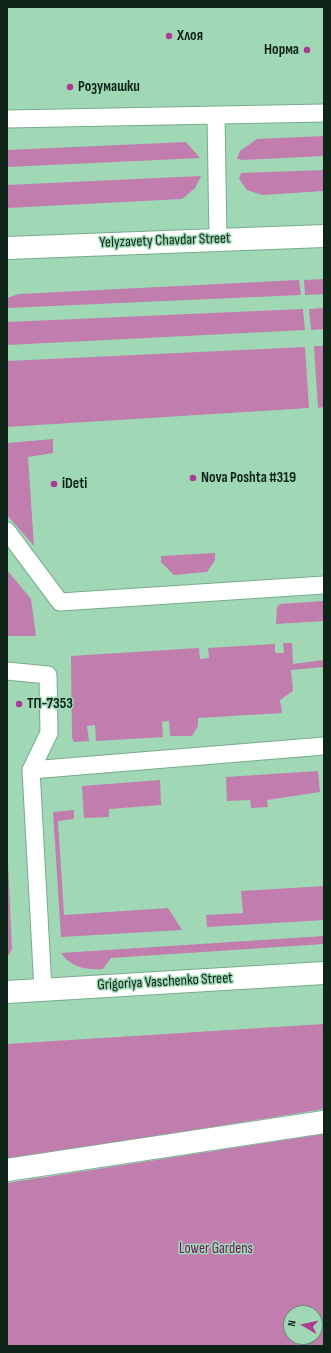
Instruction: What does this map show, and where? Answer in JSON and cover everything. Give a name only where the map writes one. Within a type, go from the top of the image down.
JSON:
[{"type":"street","name":"Yelyzavety Chavdar Street","points":[[7,248],[324,236]]},
{"type":"street","name":"Grigoriya Vaschenko Street","points":[[7,992],[324,972]]},
{"type":"street","points":[[7,1170],[324,1122]]},
{"type":"lane","points":[[7,119],[324,113]]},
{"type":"lane","points":[[216,115],[218,239]]},
{"type":"lane","points":[[7,531],[60,602],[324,585]]},
{"type":"lane","points":[[7,671],[48,675],[49,733],[31,770],[43,989]]},
{"type":"lane","points":[[31,770],[324,746]]},
{"type":"green space","points":[[324,136],[324,156],[243,160],[237,159],[240,151],[257,139]]},
{"type":"green space","points":[[186,142],[200,158],[7,167],[7,150]]},
{"type":"green space","points":[[324,170],[324,191],[262,195],[247,190],[239,179],[241,173]]},
{"type":"green space","points":[[201,176],[195,188],[182,199],[7,208],[7,185]]},
{"type":"green space","points":[[324,279],[324,294],[305,295],[304,280]]},
{"type":"green space","points":[[299,280],[301,295],[7,308],[7,298],[19,294]]},
{"type":"green space","points":[[324,308],[324,329],[311,330],[309,309]]},
{"type":"green space","points":[[303,309],[305,330],[7,345],[7,322]]},
{"type":"green space","points":[[314,346],[324,346],[324,407],[318,408]]},
{"type":"green space","points":[[305,347],[309,408],[7,427],[7,361]]},
{"type":"green space","points":[[53,439],[53,453],[28,457],[34,546],[7,515],[7,443]]},
{"type":"green space","points":[[215,553],[215,560],[207,572],[174,575],[161,562],[161,556]]},
{"type":"green space","points":[[7,570],[31,599],[36,636],[7,636]]},
{"type":"green space","points":[[324,601],[324,621],[276,624],[277,607],[280,604]]},
{"type":"green space","points":[[283,643],[292,643],[293,664],[324,660],[324,667],[291,670],[293,691],[280,700],[282,713],[198,718],[198,726],[192,736],[170,736],[169,721],[162,722],[163,737],[96,741],[95,725],[87,726],[89,741],[74,742],[72,738],[71,656],[199,648],[200,659],[209,658],[208,648],[275,644],[275,653],[284,653]]},
{"type":"green space","points":[[318,771],[320,792],[267,800],[268,807],[251,808],[250,800],[227,801],[226,777]]},
{"type":"green space","points":[[160,780],[161,805],[109,809],[109,817],[84,818],[82,786]]},
{"type":"green space","points":[[74,810],[74,819],[58,821],[64,915],[168,908],[182,930],[61,937],[53,812]]},
{"type":"green space","points":[[7,841],[12,949],[7,958]]},
{"type":"green space","points":[[324,886],[324,920],[207,927],[206,915],[243,913],[241,891]]},
{"type":"green space","points":[[324,936],[324,944],[111,958],[103,969],[91,969],[74,965],[61,953]]},
{"type":"green space","points":[[324,1024],[324,1109],[7,1160],[7,1044]]},
{"type":"green space","name":"Lower Gardens","points":[[324,1134],[324,1346],[7,1346],[7,1183]]},
{"type":"place","name":"Хлоя","points":[[169,36]]},
{"type":"place","name":"Норма","points":[[307,50]]},
{"type":"place","name":"Розумашки","points":[[70,87]]},
{"type":"place","name":"Nova Poshta #319","points":[[193,478]]},
{"type":"place","name":"iDeti","points":[[54,484]]},
{"type":"place","name":"ТП-7353","points":[[19,704]]}]
